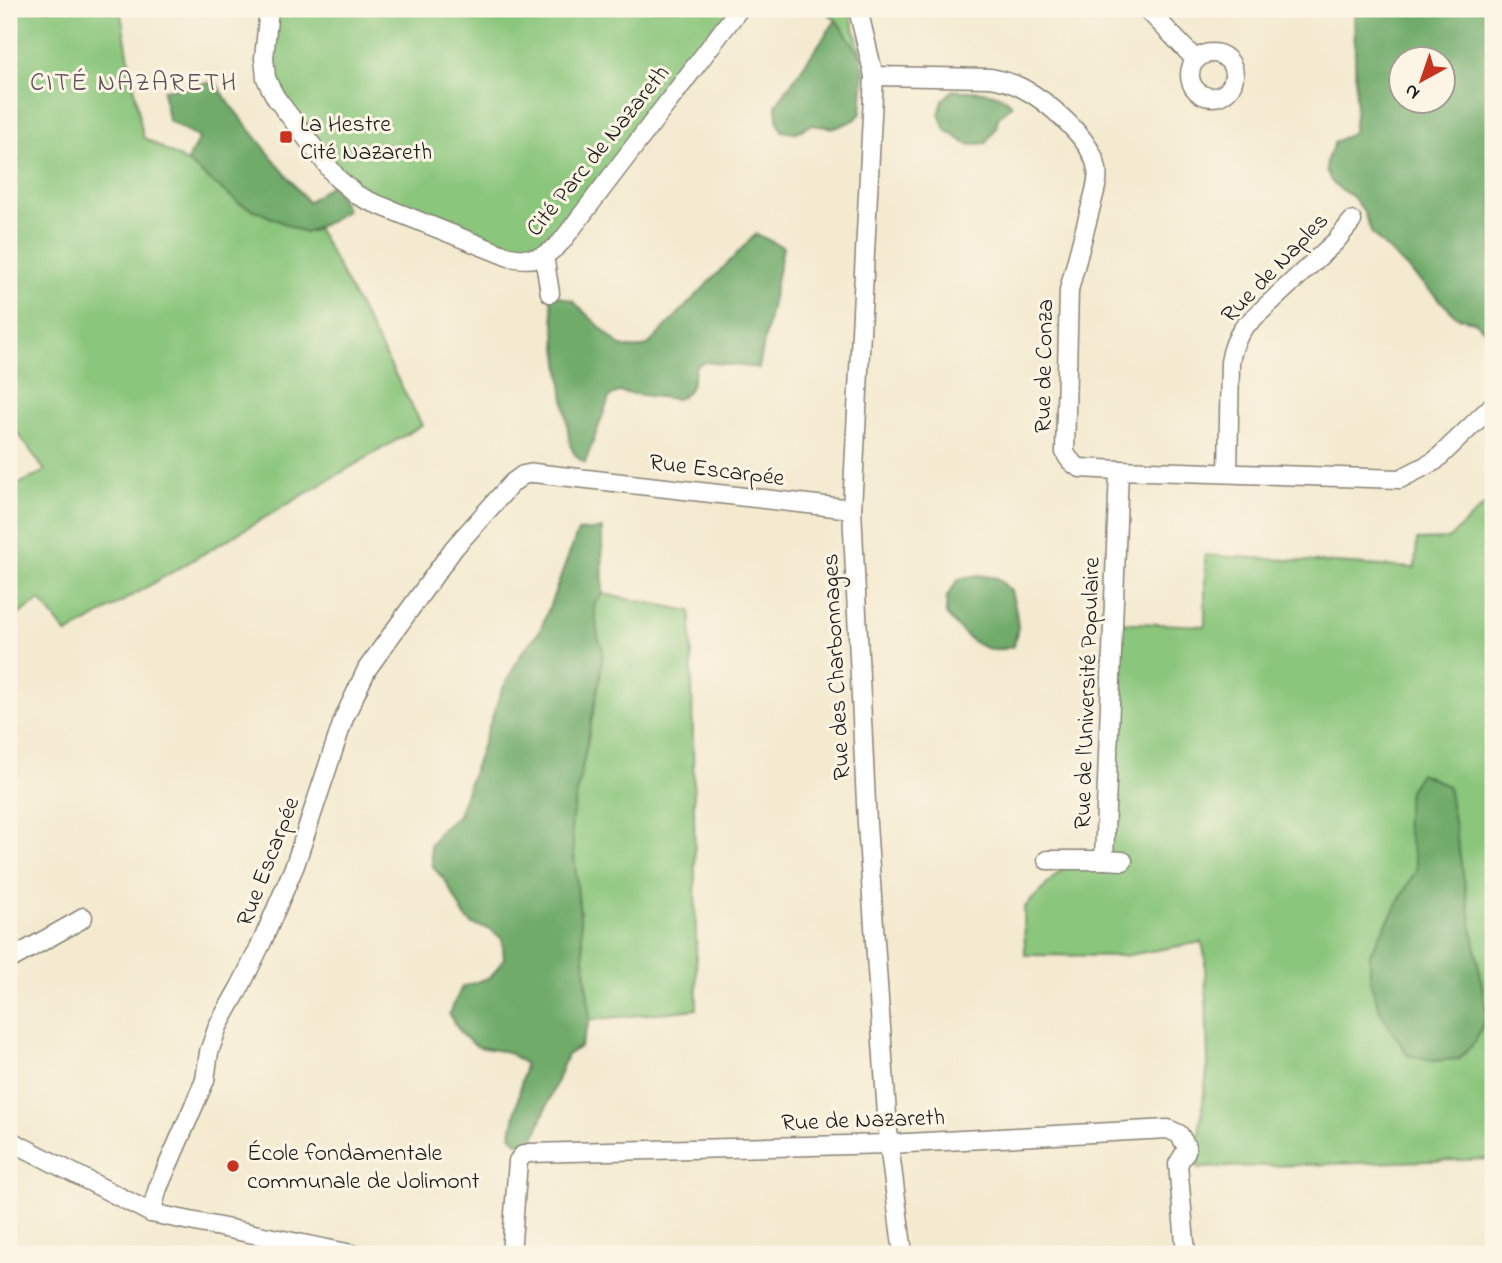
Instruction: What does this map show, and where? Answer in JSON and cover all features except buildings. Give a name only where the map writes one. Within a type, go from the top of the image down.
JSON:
[{"type":"street","name":"Cité Parc de Nazareth","points":[[269,9],[264,58],[266,78],[276,98],[337,178],[357,195],[369,201],[509,257],[527,260],[544,256],[562,241],[739,9]]},
{"type":"street","name":"Rue des Charbonnages","points":[[858,9],[874,76],[852,509],[867,824],[889,1144],[903,1254]]},
{"type":"street","points":[[1147,9],[1196,60]]},
{"type":"street","name":"Rue de Conza","points":[[874,76],[991,78],[1008,82],[1043,101],[1070,126],[1096,161],[1098,176],[1069,290],[1065,452],[1072,463],[1080,468],[1400,479],[1435,461],[1493,404]]},
{"type":"street","name":"Rue de Naples","points":[[1228,473],[1230,362],[1239,334],[1336,241],[1352,220]]},
{"type":"street","points":[[544,256],[550,293]]},
{"type":"street","name":"Rue de l'Université Populaire","points":[[1047,860],[1104,860],[1119,470]]},
{"type":"street","name":"Rue Escarpée","points":[[152,1213],[158,1188],[205,1080],[209,1052],[218,1026],[262,942],[295,865],[355,691],[367,669],[458,543],[512,483],[523,475],[534,474],[852,509]]},
{"type":"street","points":[[1104,860],[1123,861]]},
{"type":"street","points":[[9,960],[83,917]]},
{"type":"street","name":"Rue de Nazareth","points":[[511,1254],[518,1161],[529,1153],[889,1144],[1168,1129],[1179,1134],[1186,1146],[1178,1164],[1186,1254]]},
{"type":"street","points":[[9,1140],[152,1213],[352,1254]]},
{"type":"green space","points":[[9,9],[120,9],[143,137],[187,162],[239,203],[305,233],[318,229],[422,425],[67,634],[40,600],[9,621],[9,489],[45,471],[18,433],[9,437]]},
{"type":"green space","points":[[267,9],[739,9],[535,260],[348,186],[270,88]]},
{"type":"green space","points":[[823,9],[849,9],[862,57],[836,20]]},
{"type":"green space","points":[[1354,9],[1493,9],[1493,339],[1476,322],[1457,317],[1372,234],[1363,210],[1352,196],[1331,181],[1326,170],[1327,159],[1335,142],[1353,132],[1356,105]]},
{"type":"green space","points":[[836,20],[862,57],[864,73],[861,113],[855,120],[835,128],[811,125],[795,133],[782,131],[777,119],[776,105]]},
{"type":"green space","points":[[215,82],[308,202],[332,184],[347,210],[305,233],[239,203],[187,162],[199,138],[168,120],[163,90]]},
{"type":"green space","points":[[953,90],[993,94],[1012,105],[998,118],[996,128],[986,143],[968,145],[946,130],[939,115],[943,100]]},
{"type":"green space","points":[[756,234],[783,247],[759,368],[704,362],[696,366],[689,390],[682,397],[676,399],[618,392],[610,396],[585,463],[580,460],[572,449],[570,440],[550,293],[573,301],[619,345],[640,348],[648,345]]},
{"type":"green space","points":[[1493,497],[1493,1159],[1198,1168],[1200,1124],[1208,1065],[1205,957],[1202,942],[1123,956],[1025,955],[1024,908],[1071,860],[1104,860],[1113,622],[1205,626],[1205,555],[1415,568],[1417,540],[1448,539]],"holes":[[[1412,847],[1487,1015],[1475,1042],[1370,954],[1417,868]]]},
{"type":"green space","points":[[602,529],[603,594],[594,605],[598,638],[603,649],[600,678],[571,823],[590,1020],[580,1047],[567,1055],[533,1141],[525,1145],[516,1142],[511,1134],[525,1064],[508,1052],[478,1047],[462,1035],[449,1014],[462,987],[491,977],[504,958],[502,939],[490,929],[472,924],[465,917],[446,882],[433,867],[430,846],[440,831],[458,815],[501,692],[522,652],[540,631],[578,531]]},
{"type":"green space","points":[[978,575],[997,578],[1011,591],[1018,627],[1014,646],[1003,649],[983,647],[967,637],[946,614],[947,596],[959,579]]},
{"type":"green space","points":[[603,594],[691,611],[697,1009],[590,1020],[571,823],[600,678],[603,649],[598,638],[594,605]]},
{"type":"green space","points":[[1420,773],[1448,786],[1487,1015],[1475,1042],[1459,1059],[1433,1061],[1408,1055],[1381,1013],[1370,981],[1370,954],[1417,868],[1405,822],[1409,790]]},
{"type":"place","name":"La Hestre Cité Nazareth","points":[[286,137]]},
{"type":"place","name":"École fondamentale communale de Jolimont","points":[[233,1166]]},
{"type":"district","name":"CITÉ NAZARETH","points":[[134,81]]}]
